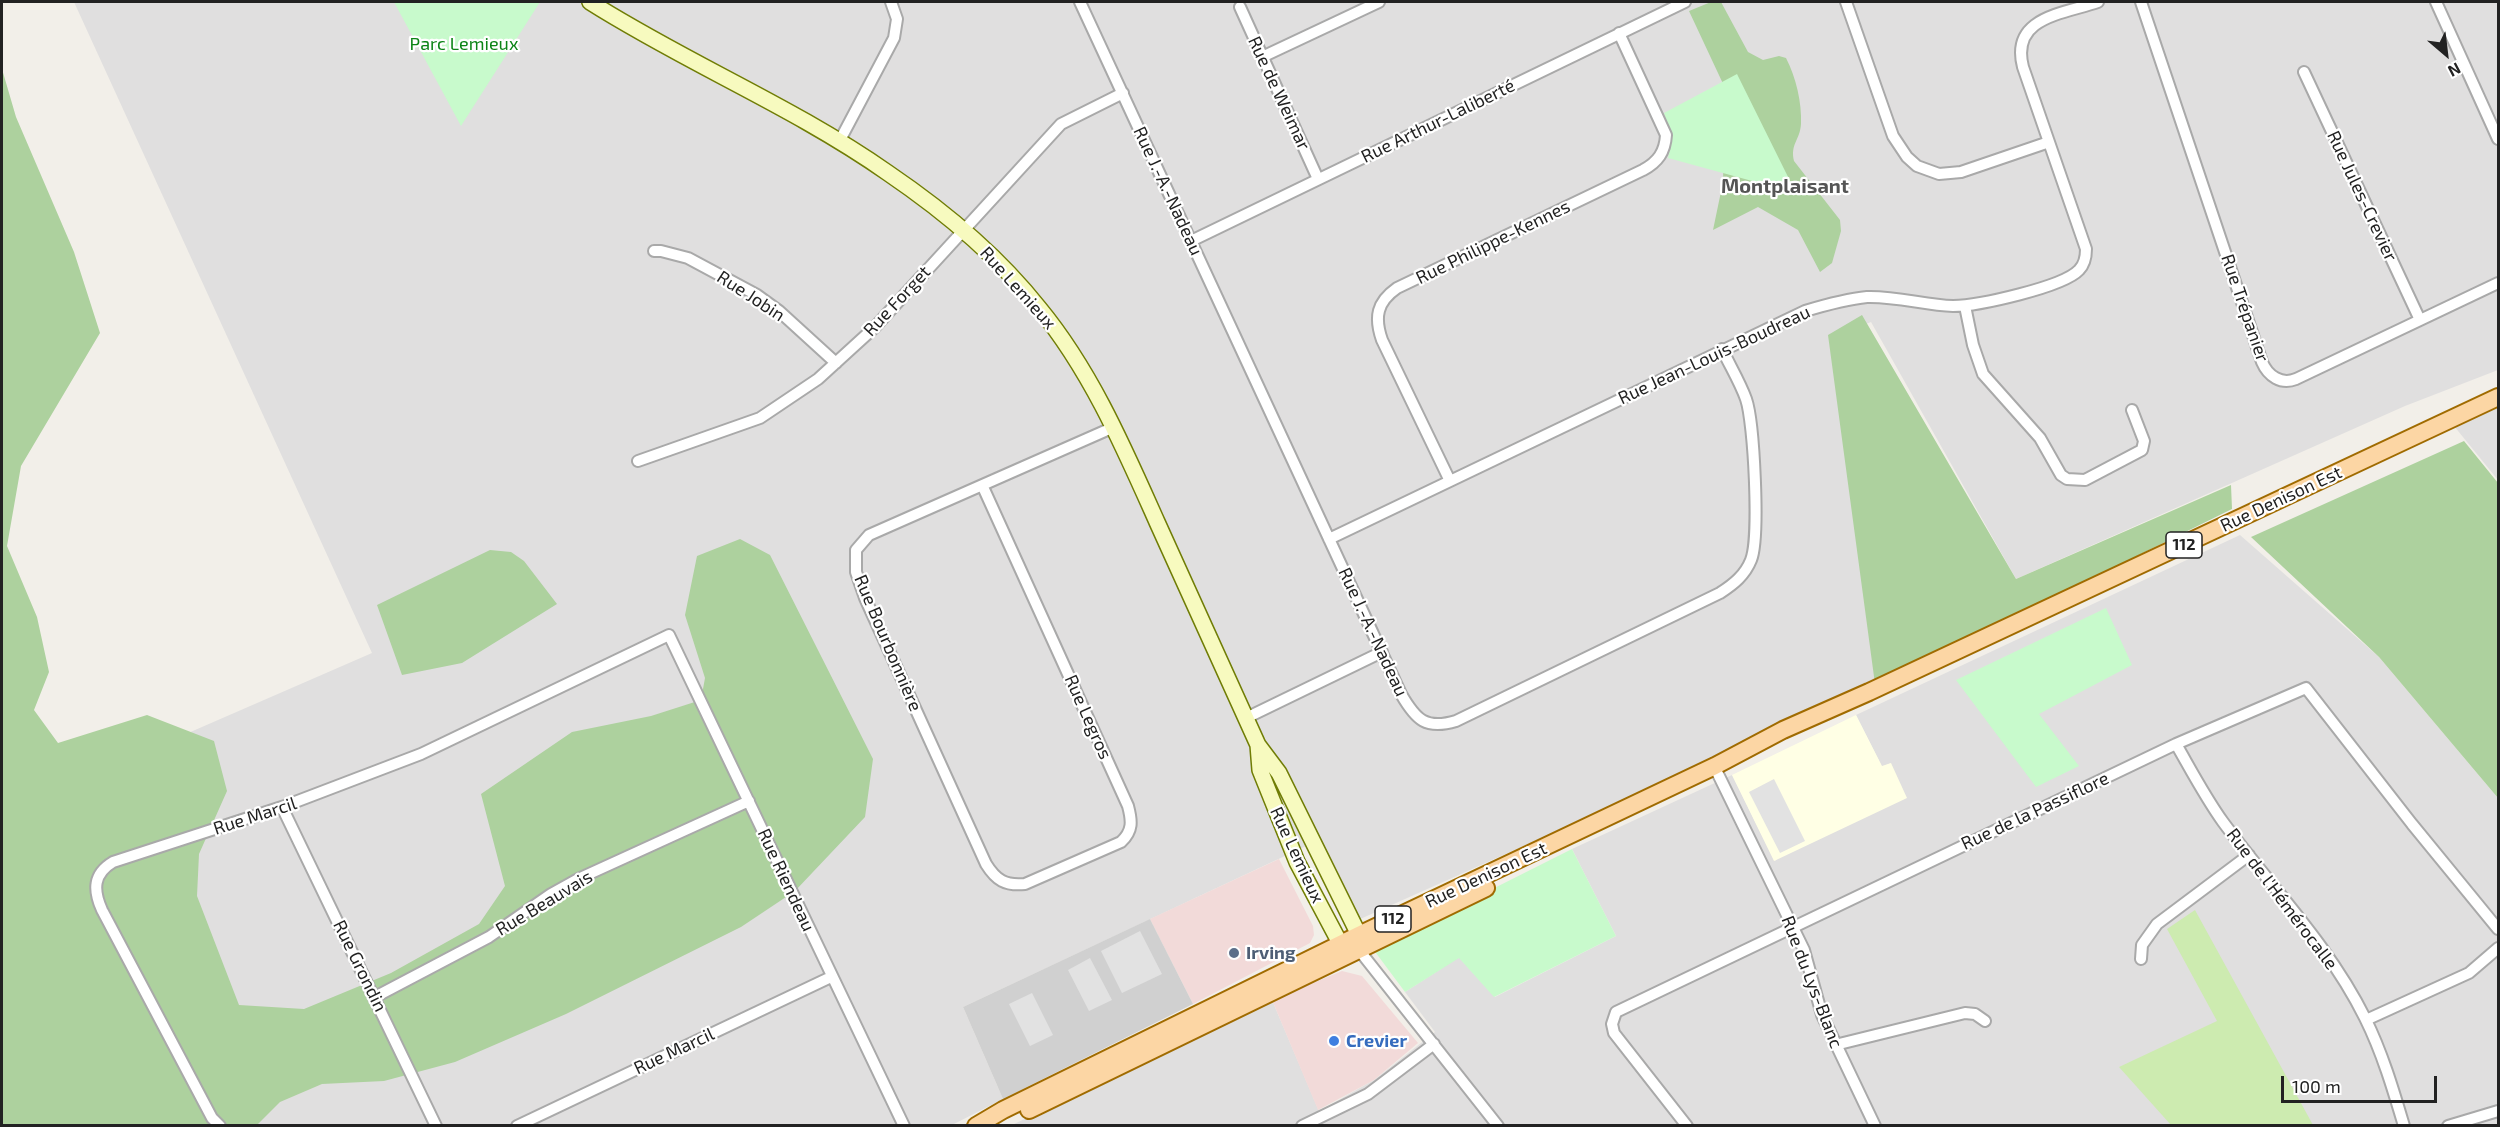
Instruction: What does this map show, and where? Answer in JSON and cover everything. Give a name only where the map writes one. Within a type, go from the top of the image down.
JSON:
[{"type":"main road","name":"Rue Denison Est","points":[[995,1125],[1784,730],[2499,397]]},
{"type":"main road","name":"Rue Denison Est","points":[[976,1125],[1341,945],[1359,943],[1718,774],[1869,692]]},
{"type":"street","name":"Rue Lemieux","points":[[590,2],[887,171],[964,230],[1006,270],[1040,308],[1085,374],[1114,428],[1258,745],[1289,791],[1359,943],[1498,1125]]},
{"type":"street","points":[[838,142],[894,38],[897,19],[891,2]]},
{"type":"street","name":"Rue J.-A.-Nadeau","points":[[1080,2],[1382,652],[1413,714],[1429,723],[1446,724],[1456,721],[1700,603],[1736,582],[1752,558],[1756,534],[1751,433],[1746,399],[1722,349]]},
{"type":"street","points":[[1262,57],[1379,2]]},
{"type":"street","name":"Rue Arthur-Laliberté","points":[[1191,241],[1685,2]]},
{"type":"street","points":[[1846,2],[1893,136],[1907,157],[1917,166],[1939,174],[1961,172],[2049,142]]},
{"type":"street","name":"Rue Jean-Louis-Boudreau","points":[[1329,539],[1793,315],[1850,299],[1878,297],[1965,306],[1994,302],[2070,277],[2085,262],[2086,249],[2023,67],[2020,49],[2021,40],[2034,24],[2098,2]]},
{"type":"street","name":"Rue Trépanier","points":[[2141,2],[2258,351],[2268,373],[2274,378],[2289,382],[2499,283]]},
{"type":"street","points":[[2436,2],[2499,139]]},
{"type":"street","name":"Rue de Weimar","points":[[1240,7],[1318,179]]},
{"type":"street","name":"Rue Philippe-Kennes","points":[[1450,481],[1382,340],[1377,319],[1378,309],[1388,294],[1397,288],[1643,170],[1660,158],[1666,143],[1666,135],[1619,33]]},
{"type":"street","name":"Rue Jules-Crevier","points":[[2304,72],[2420,320]]},
{"type":"street","name":"Rue Forget","points":[[638,461],[760,418],[808,386],[875,327],[1061,124],[1123,93]]},
{"type":"street","name":"Rue Jobin","points":[[654,251],[688,258],[757,295],[836,363]]},
{"type":"street","points":[[1965,306],[1973,345],[1983,374],[2040,438],[2056,469],[2067,479],[2085,480],[2142,450],[2144,441],[2132,411]]},
{"type":"street","name":"Rue Bourbonnière","points":[[1014,885],[998,880],[986,864],[864,598],[855,566],[856,550],[869,535],[1114,428]]},
{"type":"street","name":"Rue Legros","points":[[983,487],[1128,806],[1131,818],[1130,832],[1120,842],[1025,884],[1014,885]]},
{"type":"street","name":"Rue Riendeau","points":[[669,635],[831,977],[904,1125]]},
{"type":"street","name":"Rue Marcil","points":[[220,1125],[212,1118],[102,910],[96,896],[96,880],[102,868],[113,862],[282,807],[421,754],[669,635]]},
{"type":"street","points":[[1246,718],[1382,652]]},
{"type":"street","name":"Rue de la Passiflore","points":[[1687,1125],[1618,1040],[1612,1017],[1625,1007],[2176,744],[2306,688],[2412,824],[2499,929]]},
{"type":"street","name":"Rue de l'Hémérocalle","points":[[2176,744],[2203,793],[2329,957],[2366,1020],[2395,1094],[2404,1125]]},
{"type":"street","name":"Rue Lemieux","points":[[1258,745],[1260,770],[1297,862],[1341,945]]},
{"type":"street","name":"Rue du Lys-Blanc","points":[[1718,774],[1806,956],[1822,1015],[1875,1125]]},
{"type":"street","name":"Rue Beauvais","points":[[375,997],[489,937],[551,894],[578,879],[749,801]]},
{"type":"street","name":"Rue Grondin","points":[[282,807],[436,1125]]},
{"type":"street","points":[[2141,959],[2142,945],[2157,924],[2249,855]]},
{"type":"street","points":[[2366,1020],[2469,973],[2499,948]]},
{"type":"street","name":"Rue Marcil","points":[[517,1125],[831,977]]},
{"type":"street","points":[[1835,1045],[1965,1013],[1975,1014],[1985,1021]]},
{"type":"street","points":[[1310,1124],[1368,1094],[1434,1044]]},
{"type":"street","points":[[2448,1125],[2499,1111]]},
{"type":"shaded area","points":[[74,2],[2498,2],[2498,370],[2405,406],[2016,579],[1871,322],[1840,335],[1875,682],[1783,730],[1358,920],[1319,840],[963,1007],[1003,1099],[952,1125],[116,1125],[2,814],[372,653]]},
{"type":"shaded area","points":[[2498,405],[2498,480],[2454,426]]},
{"type":"shaded area","points":[[2240,535],[2379,657],[2498,798],[2498,1125],[1010,1126],[1272,1000],[1319,1111],[1374,1080],[1435,1032],[1405,992],[1459,957],[1495,997],[1616,936],[1572,849],[1732,775],[1775,861],[1891,763],[1882,767],[1856,715]]},
{"type":"shaded area","points":[[1856,715],[1882,766],[1891,763],[1907,798],[1774,861],[1732,775]]},
{"type":"shaded area","points":[[1774,779],[1805,841],[1780,853],[1749,792]]},
{"type":"shaded area","points":[[1279,859],[1313,926],[1314,935],[1310,943],[1193,1004],[1150,919]]},
{"type":"shaded area","points":[[1150,919],[1193,1004],[1003,1099],[963,1007]]},
{"type":"shaded area","points":[[1140,931],[1162,974],[1122,993],[1101,951]]},
{"type":"shaded area","points":[[1090,958],[1112,1000],[1089,1011],[1068,970]]},
{"type":"shaded area","points":[[1342,971],[1362,976],[1418,1043],[1374,1080],[1318,1110],[1272,1000]]},
{"type":"shaded area","points":[[1032,993],[1053,1035],[1030,1046],[1009,1004]]},
{"type":"green space","name":"Parc Lemieux","points":[[394,2],[540,2],[461,126]]},
{"type":"green space","points":[[1711,2],[1721,2],[1748,52],[1763,60],[1779,56],[1786,58],[1790,65],[1798,90],[1801,116],[1800,129],[1793,150],[1794,161],[1840,220],[1841,231],[1832,263],[1820,272],[1798,230],[1758,207],[1713,230],[1723,182],[1725,88],[1689,11]]},
{"type":"green space","points":[[2,69],[16,117],[74,252],[100,333],[21,466],[7,546],[37,617],[49,672],[34,710],[58,743],[147,715],[214,741],[227,791],[199,854],[197,896],[239,1005],[304,1009],[391,973],[479,924],[505,886],[481,794],[572,732],[651,716],[701,700],[705,678],[685,615],[697,556],[740,539],[770,555],[873,759],[865,817],[795,891],[741,927],[566,1014],[455,1062],[384,1081],[322,1084],[280,1102],[257,1125],[2,1125]]},
{"type":"green space","points":[[1737,74],[1796,193],[1668,158],[1672,139],[1664,113]]},
{"type":"green space","points":[[1862,315],[2016,579],[2231,485],[2232,509],[1784,730],[1875,684],[1828,335]]},
{"type":"green space","points":[[2464,441],[2498,483],[2498,798],[2379,657],[2251,537]]},
{"type":"green space","points":[[490,550],[511,552],[524,561],[557,604],[462,663],[402,675],[377,605]]},
{"type":"green space","points":[[2106,608],[2132,665],[2039,714],[2079,766],[2036,787],[1956,680]]},
{"type":"green space","points":[[1572,849],[1616,936],[1494,997],[1459,958],[1405,992],[1373,949]]},
{"type":"green space","points":[[2195,910],[2313,1125],[2171,1125],[2119,1067],[2217,1021],[2167,929]]},
{"type":"place","name":"Irving","points":[[1234,953]]},
{"type":"place","name":"Crevier","points":[[1334,1041]]},
{"type":"district","name":"Montplaisant","points":[[1785,186]]}]
